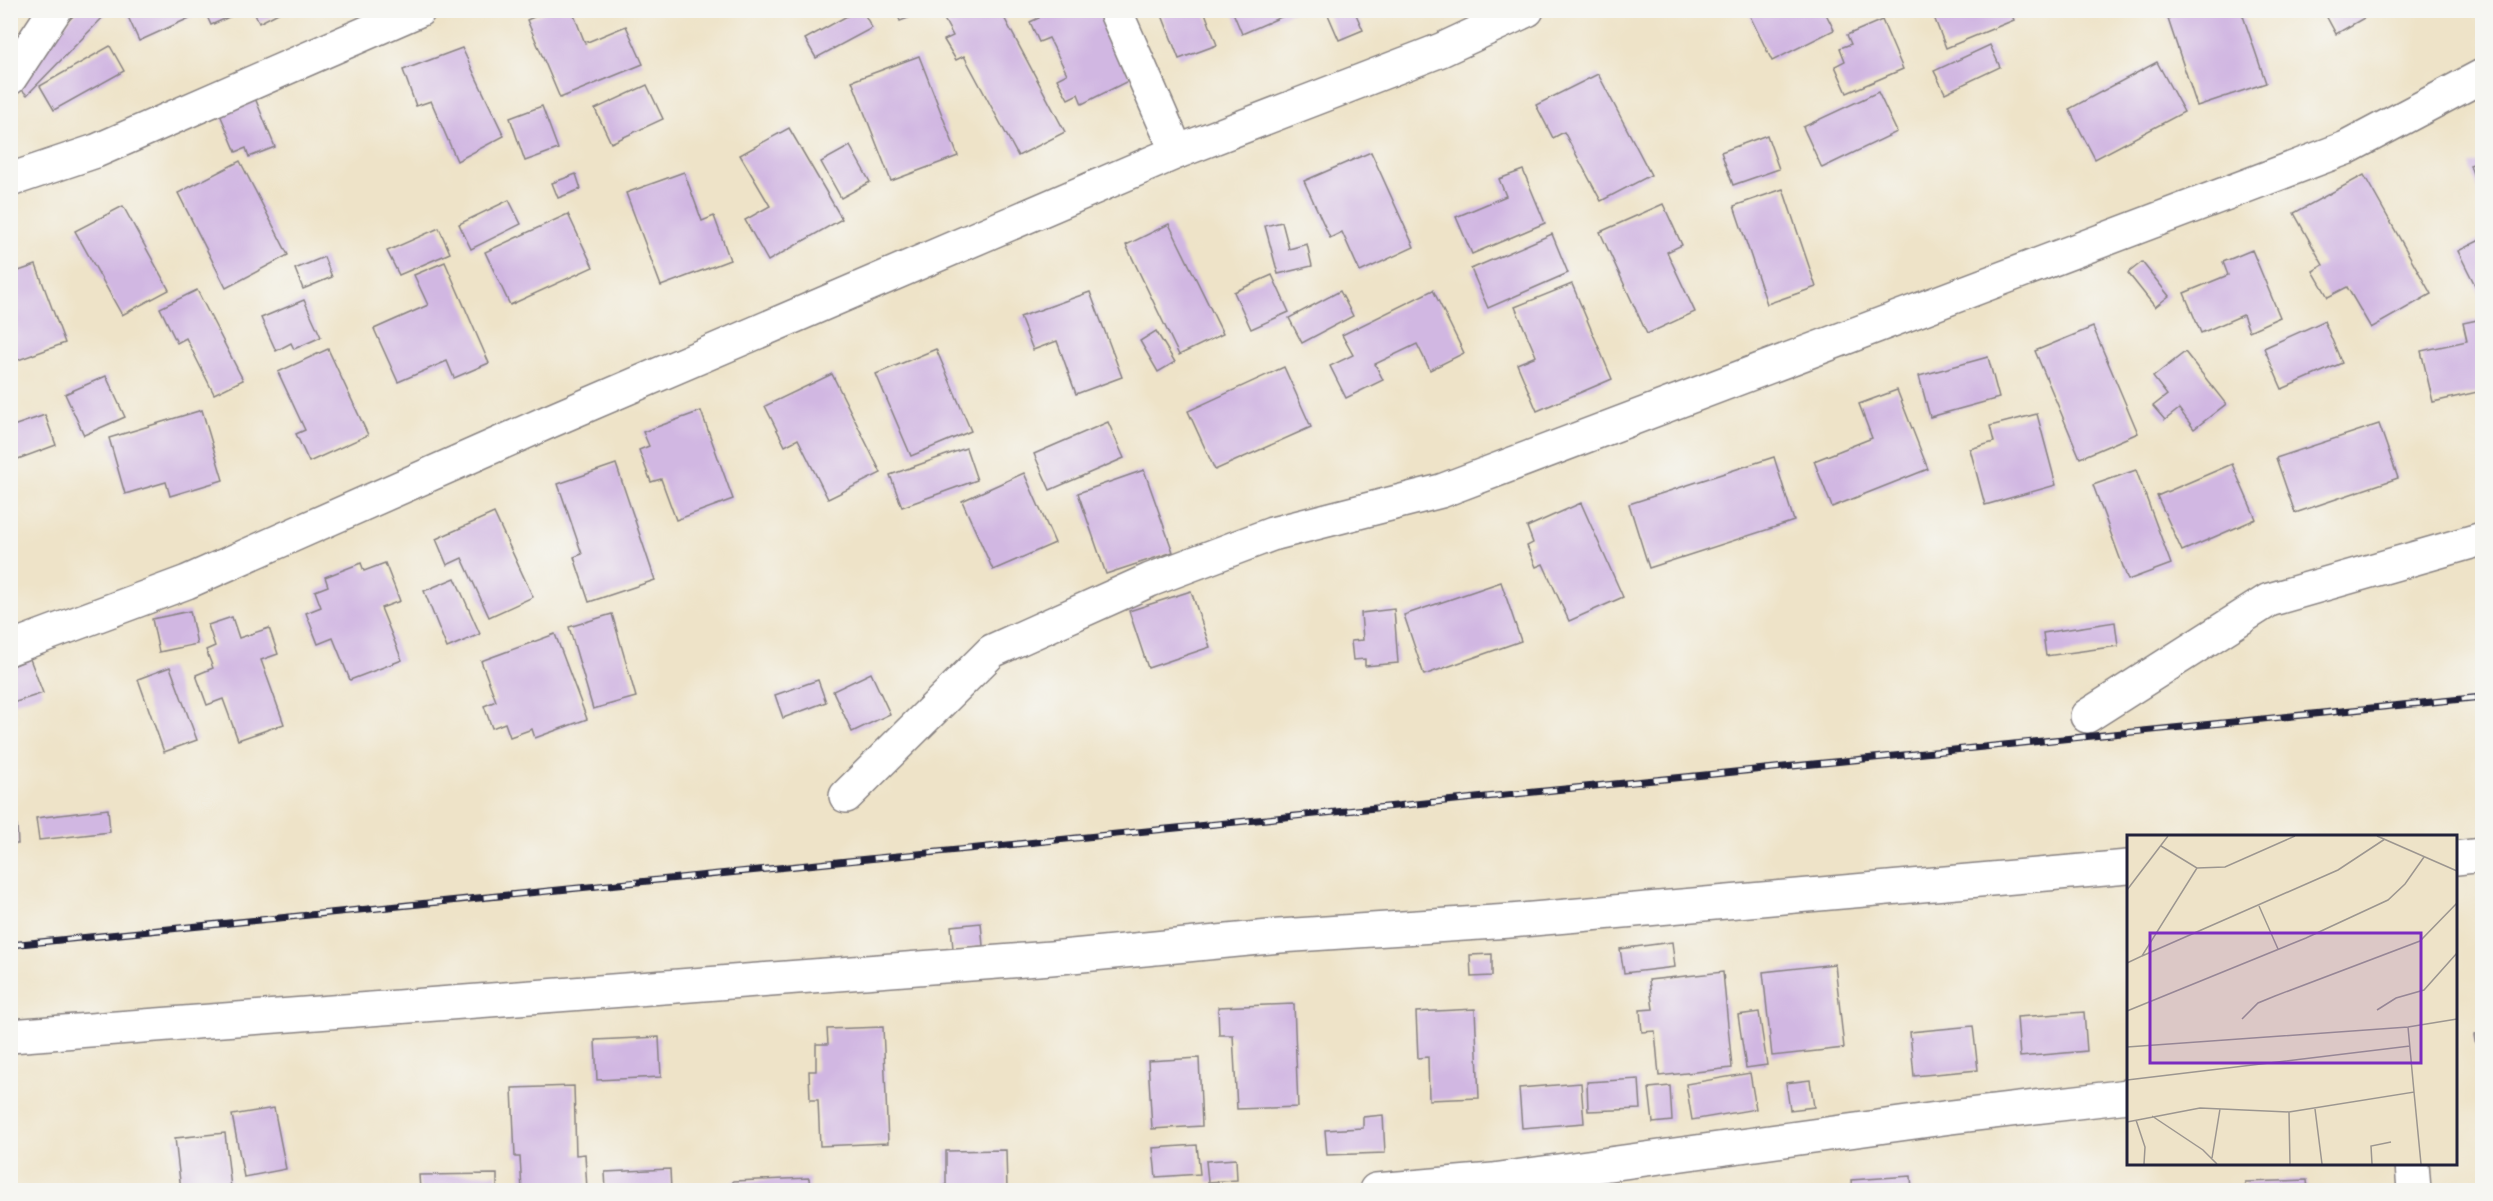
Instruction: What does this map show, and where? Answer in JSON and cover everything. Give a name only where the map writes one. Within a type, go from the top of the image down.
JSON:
[{"type":"street","points":[[10,78],[55,10]]},
{"type":"street","points":[[10,180],[96,150],[419,10]]},
{"type":"street","points":[[1115,10],[1177,152]]},
{"type":"street","points":[[10,648],[188,582],[548,422],[1177,152],[1441,50],[1527,10]]},
{"type":"street","points":[[846,796],[992,651],[1150,580],[1272,534],[1441,491],[1463,483],[2346,148],[2482,76]]},
{"type":"street","points":[[2087,716],[2269,600],[2482,539]]},
{"type":"street","points":[[2457,858],[2482,855]]},
{"type":"street","points":[[10,1036],[1051,958],[1280,936],[1510,921],[2127,867]]},
{"type":"street","points":[[1376,1191],[1493,1180],[1951,1117],[2127,1096]]},
{"type":"street","points":[[2412,1165],[2414,1191]]},
{"type":"building","points":[[79,10],[110,10],[27,95],[11,79]]},
{"type":"building","points":[[125,10],[207,10],[139,41]]},
{"type":"building","points":[[214,10],[237,10],[238,13],[211,25],[206,14]]},
{"type":"building","points":[[253,10],[284,10],[259,23]]},
{"type":"building","points":[[550,10],[572,10],[585,43],[626,26],[643,64],[560,98],[527,20]]},
{"type":"building","points":[[858,10],[862,10],[872,28],[816,58],[805,39]]},
{"type":"building","points":[[896,10],[927,10],[927,11],[900,21]]},
{"type":"building","points":[[960,10],[1000,10],[1065,132],[1018,156],[964,56],[956,60],[944,40],[953,36],[944,19]]},
{"type":"building","points":[[1035,10],[1097,10],[1132,79],[1082,104],[1078,94],[1068,99],[1057,79],[1067,74],[1049,38],[1039,42],[1030,22],[1039,18]]},
{"type":"building","points":[[1160,10],[1204,10],[1217,45],[1179,59]]},
{"type":"building","points":[[1232,10],[1297,10],[1242,34]]},
{"type":"building","points":[[1326,10],[1354,10],[1363,30],[1339,40]]},
{"type":"building","points":[[1747,10],[1824,10],[1834,30],[1772,61]]},
{"type":"building","points":[[1952,10],[2010,10],[2014,20],[1946,48],[1934,17]]},
{"type":"building","points":[[2165,10],[2241,10],[2266,83],[2197,106]]},
{"type":"building","points":[[2323,10],[2378,10],[2336,34]]},
{"type":"building","points":[[1882,20],[1903,69],[1847,93],[1835,66],[1845,61],[1840,48],[1851,44],[1847,35]]},
{"type":"building","points":[[1990,45],[2000,67],[1945,93],[1934,71]]},
{"type":"building","points":[[110,46],[124,71],[54,110],[40,86]]},
{"type":"building","points":[[462,48],[504,136],[457,161],[431,101],[416,106],[403,70]]},
{"type":"building","points":[[919,56],[958,156],[891,181],[852,81]]},
{"type":"building","points":[[2157,62],[2184,112],[2095,159],[2069,109]]},
{"type":"building","points":[[1598,74],[1651,175],[1601,201],[1564,132],[1553,138],[1536,105]]},
{"type":"building","points":[[647,85],[663,119],[611,143],[595,109]]},
{"type":"building","points":[[1878,92],[1897,132],[1822,168],[1803,127]]},
{"type":"building","points":[[255,98],[275,147],[249,157],[246,148],[236,152],[219,112]]},
{"type":"building","points":[[542,106],[558,149],[525,161],[510,118]]},
{"type":"building","points":[[789,128],[842,219],[768,261],[745,220],[770,206],[740,155]]},
{"type":"building","points":[[1767,135],[1779,169],[1733,185],[1721,152]]},
{"type":"building","points":[[850,146],[870,182],[841,198],[821,162]]},
{"type":"building","points":[[1371,152],[1414,247],[1360,272],[1342,232],[1330,238],[1304,181]]},
{"type":"building","points":[[240,161],[288,255],[226,288],[178,193]]},
{"type":"building","points":[[2482,161],[2482,200],[2470,165]]},
{"type":"building","points":[[1523,170],[1545,223],[1472,254],[1456,217],[1506,196],[1499,179]]},
{"type":"building","points":[[684,172],[702,221],[714,216],[730,260],[661,286],[626,193]]},
{"type":"building","points":[[576,174],[581,189],[558,198],[552,183]]},
{"type":"building","points":[[2364,175],[2431,294],[2371,328],[2347,287],[2328,297],[2313,271],[2323,265],[2294,213]]},
{"type":"building","points":[[1783,189],[1816,287],[1767,304],[1734,206]]},
{"type":"building","points":[[509,200],[521,224],[471,249],[459,224]]},
{"type":"building","points":[[1663,204],[1682,245],[1667,252],[1695,312],[1647,334],[1600,232]]},
{"type":"building","points":[[123,206],[169,290],[122,315],[75,231]]},
{"type":"building","points":[[568,214],[593,267],[510,305],[485,252]]},
{"type":"building","points":[[1282,222],[1289,249],[1307,244],[1312,266],[1278,274],[1265,226]]},
{"type":"building","points":[[1169,224],[1223,334],[1179,355],[1126,245]]},
{"type":"building","points":[[439,228],[450,253],[399,275],[387,251]]},
{"type":"building","points":[[1552,234],[1568,273],[1488,308],[1471,269]]},
{"type":"building","points":[[2482,239],[2482,299],[2458,251]]},
{"type":"building","points":[[2252,250],[2280,317],[2249,331],[2243,315],[2201,333],[2184,293],[2228,275],[2223,262]]},
{"type":"building","points":[[324,257],[332,277],[303,289],[295,269]]},
{"type":"building","points":[[445,262],[489,363],[454,378],[447,361],[398,382],[374,329],[428,305],[414,275]]},
{"type":"building","points":[[2142,262],[2169,296],[2155,307],[2128,273]]},
{"type":"building","points":[[36,265],[65,343],[10,363],[10,274]]},
{"type":"building","points":[[1272,275],[1289,312],[1251,329],[1234,292]]},
{"type":"building","points":[[1572,284],[1612,379],[1537,411],[1517,364],[1536,356],[1515,307]]},
{"type":"building","points":[[197,290],[243,380],[214,394],[186,338],[177,343],[160,308]]},
{"type":"building","points":[[1433,290],[1464,353],[1430,370],[1417,344],[1375,364],[1383,380],[1346,398],[1330,366],[1353,355],[1342,335]]},
{"type":"building","points":[[1340,291],[1353,316],[1302,343],[1289,318]]},
{"type":"building","points":[[1090,292],[1122,377],[1076,394],[1057,341],[1033,350],[1020,317]]},
{"type":"building","points":[[304,300],[321,337],[294,349],[291,343],[276,351],[261,318]]},
{"type":"building","points":[[2482,319],[2482,391],[2433,402],[2421,351],[2467,341],[2463,323]]},
{"type":"building","points":[[2324,321],[2342,363],[2282,389],[2264,348]]},
{"type":"building","points":[[2093,327],[2138,433],[2080,458],[2035,351]]},
{"type":"building","points":[[1156,331],[1175,362],[1158,372],[1140,341]]},
{"type":"building","points":[[328,349],[368,435],[309,462],[296,434],[305,430],[278,372]]},
{"type":"building","points":[[936,349],[971,431],[911,456],[876,374]]},
{"type":"building","points":[[2185,352],[2226,404],[2194,429],[2179,409],[2165,420],[2153,406],[2167,395],[2153,377]]},
{"type":"building","points":[[1988,357],[1999,398],[1930,417],[1919,376]]},
{"type":"building","points":[[1284,367],[1311,427],[1215,470],[1188,411]]},
{"type":"building","points":[[832,374],[881,473],[828,499],[798,439],[785,446],[765,406]]},
{"type":"building","points":[[106,376],[125,417],[84,435],[65,394]]},
{"type":"building","points":[[1897,390],[1928,469],[1832,507],[1814,461],[1872,438],[1859,404]]},
{"type":"building","points":[[202,410],[223,480],[170,496],[166,482],[125,494],[109,438]]},
{"type":"building","points":[[701,411],[733,499],[676,520],[661,479],[651,482],[639,450],[649,446],[643,432]]},
{"type":"building","points":[[2037,414],[2056,485],[1985,505],[1970,449],[1994,442],[1990,426]]},
{"type":"building","points":[[45,415],[56,445],[10,462],[10,427]]},
{"type":"building","points":[[1108,422],[1124,458],[1050,490],[1034,454]]},
{"type":"building","points":[[2379,424],[2398,478],[2295,513],[2276,458]]},
{"type":"building","points":[[966,448],[977,480],[902,507],[890,475]]},
{"type":"building","points":[[1774,457],[1794,521],[1649,568],[1629,504]]},
{"type":"building","points":[[616,464],[655,580],[589,602],[574,557],[582,554],[558,484]]},
{"type":"building","points":[[2232,464],[2256,519],[2182,551],[2157,496]]},
{"type":"building","points":[[1144,470],[1173,552],[1106,574],[1078,493]]},
{"type":"building","points":[[2136,470],[2171,564],[2128,580],[2093,485]]},
{"type":"building","points":[[1024,473],[1055,543],[993,570],[962,501]]},
{"type":"building","points":[[1581,503],[1623,597],[1569,621],[1543,564],[1536,567],[1527,546],[1533,543],[1527,527]]},
{"type":"building","points":[[494,513],[533,597],[489,617],[462,558],[447,565],[436,539]]},
{"type":"building","points":[[361,563],[364,571],[385,563],[400,601],[381,608],[402,660],[350,680],[333,638],[318,644],[306,613],[321,607],[315,591],[328,586],[325,577]]},
{"type":"building","points":[[455,578],[480,634],[447,648],[424,591]]},
{"type":"building","points":[[1501,582],[1521,641],[1424,675],[1404,615]]},
{"type":"building","points":[[1191,591],[1210,647],[1148,668],[1129,611]]},
{"type":"building","points":[[1394,609],[1398,663],[1365,666],[1365,659],[1353,660],[1351,641],[1363,640],[1361,613]]},
{"type":"building","points":[[190,611],[197,644],[159,652],[152,619]]},
{"type":"building","points":[[612,614],[636,697],[593,709],[569,627]]},
{"type":"building","points":[[232,617],[239,638],[269,628],[278,654],[261,660],[284,724],[238,740],[223,699],[207,705],[196,675],[213,668],[206,650],[215,646],[208,625]]},
{"type":"building","points":[[2115,622],[2118,646],[2046,656],[2043,633]]},
{"type":"building","points":[[555,634],[587,719],[535,738],[532,729],[510,737],[505,723],[492,728],[484,706],[496,701],[481,661]]},
{"type":"building","points":[[30,659],[43,693],[10,704],[10,667]]},
{"type":"building","points":[[170,667],[197,740],[164,752],[138,679]]},
{"type":"building","points":[[871,673],[890,714],[852,732],[833,691]]},
{"type":"building","points":[[818,680],[826,702],[783,718],[775,695]]},
{"type":"building","points":[[108,809],[110,832],[39,840],[36,818]]},
{"type":"building","points":[[10,826],[17,826],[18,844],[10,844]]},
{"type":"building","points":[[981,923],[983,946],[953,949],[951,926]]},
{"type":"building","points":[[1672,942],[1675,967],[1624,973],[1620,949]]},
{"type":"building","points":[[1492,954],[1492,976],[1471,977],[1470,955]]},
{"type":"building","points":[[1835,964],[1844,1048],[1772,1056],[1763,972]]},
{"type":"building","points":[[1723,972],[1732,1068],[1659,1076],[1655,1031],[1642,1032],[1640,1010],[1653,1009],[1649,980]]},
{"type":"building","points":[[1294,1004],[1298,1107],[1237,1109],[1233,1035],[1219,1035],[1218,1007]]},
{"type":"building","points":[[1475,1009],[1479,1098],[1429,1100],[1428,1057],[1418,1058],[1416,1012]]},
{"type":"building","points":[[1759,1012],[1767,1065],[1746,1068],[1738,1015]]},
{"type":"building","points":[[2084,1012],[2087,1051],[2020,1057],[2017,1017]]},
{"type":"building","points":[[1973,1026],[1978,1070],[1914,1076],[1910,1032]]},
{"type":"building","points":[[883,1027],[888,1143],[820,1146],[818,1100],[810,1100],[809,1071],[816,1071],[816,1044],[828,1044],[827,1029]]},
{"type":"building","points":[[2482,1033],[2482,1075],[2481,1075],[2474,1035]]},
{"type":"building","points":[[659,1037],[661,1077],[597,1080],[595,1040]]},
{"type":"building","points":[[1199,1058],[1202,1126],[1152,1129],[1148,1061]]},
{"type":"building","points":[[1750,1073],[1756,1109],[1692,1120],[1686,1084]]},
{"type":"building","points":[[1639,1079],[1641,1109],[1588,1111],[1587,1082]]},
{"type":"building","points":[[1810,1080],[1814,1107],[1790,1110],[1786,1083]]},
{"type":"building","points":[[1581,1083],[1584,1123],[1522,1128],[1519,1088]]},
{"type":"building","points":[[574,1086],[576,1155],[585,1154],[587,1190],[522,1190],[520,1157],[515,1157],[512,1088]]},
{"type":"building","points":[[1670,1086],[1672,1121],[1653,1123],[1649,1088]]},
{"type":"building","points":[[274,1108],[286,1169],[244,1177],[232,1115]]},
{"type":"building","points":[[1383,1115],[1385,1153],[1327,1155],[1325,1130],[1363,1128],[1363,1117]]},
{"type":"building","points":[[225,1133],[231,1188],[181,1190],[175,1138]]},
{"type":"building","points":[[1197,1145],[1200,1174],[1156,1177],[1153,1148]]},
{"type":"building","points":[[1006,1150],[1007,1190],[946,1190],[946,1151]]},
{"type":"building","points":[[1236,1159],[1237,1180],[1208,1182],[1206,1161]]},
{"type":"building","points":[[670,1169],[671,1190],[606,1190],[605,1172]]},
{"type":"building","points":[[497,1174],[497,1190],[420,1190],[419,1175]]},
{"type":"building","points":[[1911,1176],[1912,1190],[1852,1190],[1851,1180]]},
{"type":"building","points":[[809,1178],[810,1190],[733,1190],[733,1181]]},
{"type":"building","points":[[2307,1180],[2308,1190],[2245,1190],[2245,1182]]},
{"type":"railway","points":[[10,945],[2482,697]]}]
